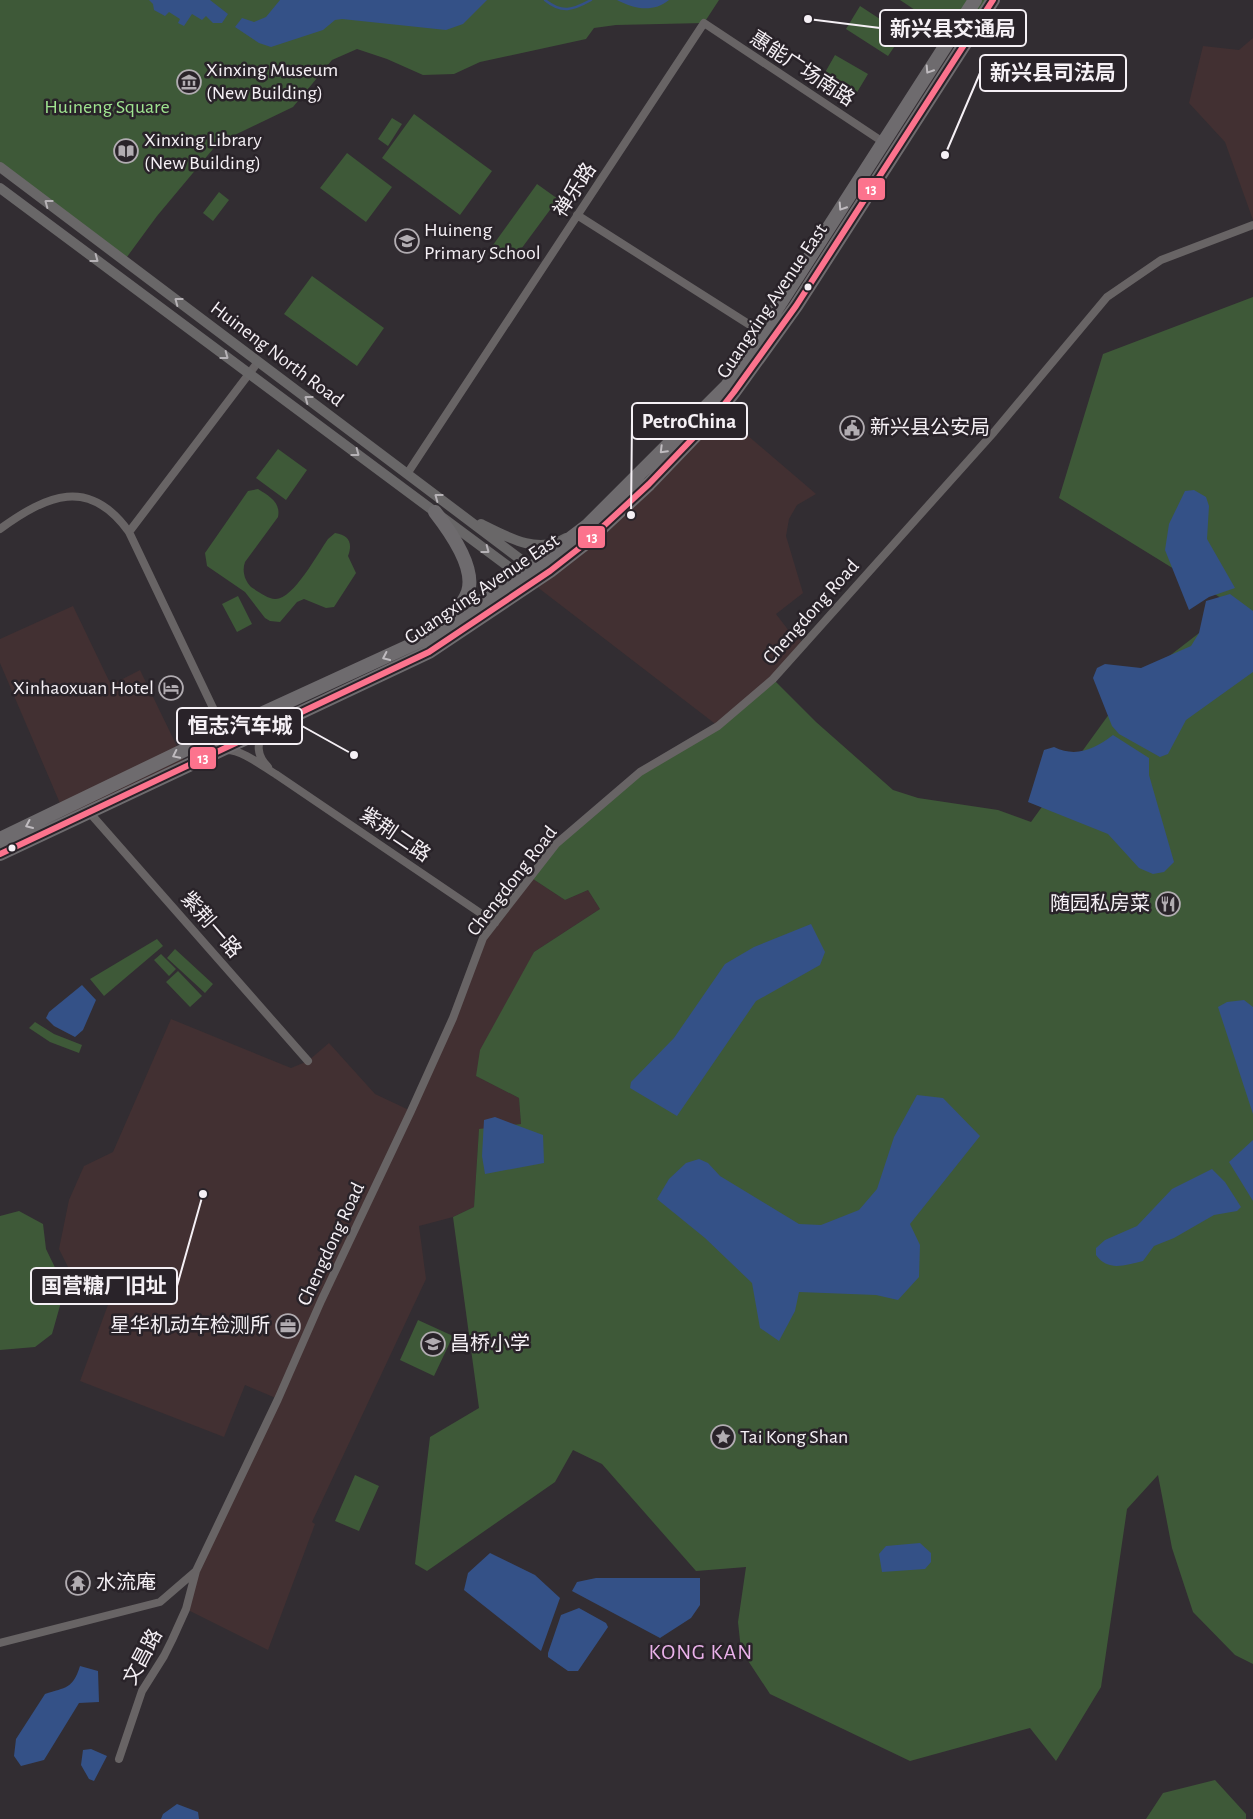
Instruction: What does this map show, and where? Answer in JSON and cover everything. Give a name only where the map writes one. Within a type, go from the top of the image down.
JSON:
[{"type":"highway","name":"Guangxing Avenue East","points":[[0,838],[224,731],[422,640],[527,572],[588,525],[727,386],[975,0]]},
{"type":"highway","name":"Guangxing Avenue East","points":[[0,854],[429,652],[550,571],[582,546],[649,484],[719,411],[796,306],[994,0]]},
{"type":"highway","points":[[435,512],[452,534],[468,576],[469,591],[462,604],[444,625]]},
{"type":"street","name":"惠能广场南路","points":[[704,23],[883,142]]},
{"type":"street","name":"禅乐路","points":[[407,474],[704,23]]},
{"type":"street","name":"Huineng North Road","points":[[0,167],[452,507],[527,572]]},
{"type":"street","name":"Huineng North Road","points":[[0,188],[435,512],[527,572]]},
{"type":"street","points":[[577,215],[761,332]]},
{"type":"street","name":"Chengdong Road","points":[[0,1642],[160,1602],[196,1571],[276,1405],[321,1301],[415,1103],[453,1018],[483,938],[556,844],[640,772],[718,726],[773,679],[994,432],[1107,297],[1161,260],[1253,225]]},
{"type":"street","points":[[129,532],[258,362]]},
{"type":"street","points":[[0,529],[39,504],[69,494],[104,504],[117,515],[129,532],[224,731]]},
{"type":"street","points":[[452,507],[505,536],[531,545],[545,545],[563,540],[588,525]]},
{"type":"street","name":"紫荆二路","points":[[273,724],[262,736],[259,751],[263,762],[277,775]]},
{"type":"street","name":"紫荆二路","points":[[218,750],[231,750],[277,775],[494,923]]},
{"type":"street","name":"紫荆一路","points":[[89,812],[308,1061]]},
{"type":"street","name":"文昌路","points":[[119,1759],[142,1691],[164,1656],[186,1609],[196,1571]]},
{"type":"shaded area","points":[[1253,38],[1253,220],[1225,142],[1189,103],[1203,46],[1239,50]]},
{"type":"shaded area","points":[[719,411],[816,494],[797,505],[789,519],[786,536],[803,593],[776,614],[789,631],[805,644],[718,726],[532,583]]},
{"type":"shaded area","points":[[73,606],[111,685],[140,670],[186,765],[68,822],[0,663],[0,639]]},
{"type":"shaded area","points":[[530,877],[565,900],[588,890],[600,909],[534,952],[476,1076],[519,1098],[521,1124],[479,1130],[474,1207],[453,1217],[419,1226],[426,1279],[312,1522],[315,1524],[268,1650],[186,1609],[196,1571],[278,1399],[245,1385],[224,1437],[80,1381],[109,1302],[78,1287],[59,1249],[69,1200],[84,1166],[113,1152],[171,1019],[291,1068],[308,1061],[329,1043],[375,1094],[411,1111],[483,938]]},
{"type":"green space","name":"Huineng Square","points":[[0,0],[719,0],[704,23],[616,25],[594,28],[586,39],[480,62],[454,74],[423,75],[387,59],[357,49],[332,60],[293,107],[218,143],[157,216],[124,261],[0,167]]},
{"type":"green space","points":[[900,0],[993,0],[966,44]]},
{"type":"green space","points":[[860,6],[903,34],[888,56],[846,29]]},
{"type":"green space","points":[[835,55],[868,74],[856,94],[823,76]]},
{"type":"green space","points":[[414,114],[492,171],[460,215],[382,158]]},
{"type":"green space","points":[[392,118],[402,124],[388,146],[378,139]]},
{"type":"green space","points":[[347,153],[392,187],[366,222],[320,188]]},
{"type":"green space","points":[[537,184],[558,199],[513,260],[493,245]]},
{"type":"green space","points":[[219,192],[229,200],[213,221],[203,213]]},
{"type":"green space","points":[[312,276],[384,328],[357,366],[284,314]]},
{"type":"green space","points":[[1253,297],[1253,1664],[1235,1655],[1193,1612],[1172,1548],[1158,1475],[1127,1509],[1101,1687],[1056,1761],[1030,1728],[910,1761],[770,1694],[741,1650],[738,1622],[746,1567],[696,1571],[602,1464],[573,1450],[555,1482],[427,1571],[415,1564],[430,1437],[479,1408],[453,1217],[474,1207],[479,1129],[521,1124],[519,1098],[476,1076],[480,1050],[534,952],[600,909],[588,890],[565,900],[530,877],[556,844],[640,772],[718,726],[773,679],[816,722],[893,790],[918,798],[998,810],[1031,822],[1128,688],[1234,606],[1059,498],[1103,354]]},
{"type":"green space","points":[[278,449],[307,470],[286,500],[256,478]]},
{"type":"green space","points":[[258,489],[276,503],[278,517],[245,562],[245,578],[251,587],[266,596],[272,599],[282,597],[297,584],[328,539],[335,533],[340,534],[349,540],[348,556],[356,573],[334,607],[326,608],[304,599],[297,602],[280,622],[270,621],[265,618],[245,592],[207,566],[205,553],[248,491]]},
{"type":"green space","points":[[238,596],[252,624],[237,632],[222,604]]},
{"type":"green space","points":[[157,939],[163,946],[104,996],[90,979]]},
{"type":"green space","points":[[175,949],[213,984],[205,993],[167,958]]},
{"type":"green space","points":[[161,954],[176,969],[169,976],[154,960]]},
{"type":"green space","points":[[178,971],[202,996],[190,1007],[166,982]]},
{"type":"green space","points":[[35,1022],[54,1034],[82,1045],[79,1053],[50,1042],[29,1028]]},
{"type":"green space","points":[[19,1211],[43,1224],[46,1249],[65,1288],[52,1334],[35,1347],[0,1350],[0,1216]]},
{"type":"green space","points":[[418,1320],[453,1336],[434,1376],[400,1360]]},
{"type":"green space","points":[[355,1475],[379,1486],[359,1531],[335,1521]]},
{"type":"green space","points":[[1215,1780],[1246,1814],[1246,1819],[1146,1819],[1163,1793]]},
{"type":"water","points":[[149,0],[210,0],[228,14],[222,23],[213,23],[206,16],[202,20],[192,14],[184,26],[178,23],[180,19],[169,12],[165,16],[154,10],[153,4]]},
{"type":"water","points":[[280,0],[487,0],[463,24],[446,30],[342,19],[335,20],[323,30],[271,47],[259,43],[235,27],[242,18],[254,22],[266,17]]},
{"type":"water","points":[[617,0],[669,0],[657,7],[643,8],[630,6]]},
{"type":"water","points":[[1194,490],[1206,497],[1209,506],[1207,539],[1235,588],[1209,597],[1189,610],[1165,550],[1169,524],[1185,491]]},
{"type":"water","points":[[1230,594],[1253,611],[1253,672],[1186,720],[1168,754],[1160,757],[1119,734],[1112,726],[1093,678],[1097,668],[1105,664],[1141,668],[1191,646],[1199,633],[1206,601]]},
{"type":"water","points":[[1113,735],[1149,758],[1149,775],[1174,862],[1164,872],[1153,874],[1139,868],[1108,834],[1028,802],[1044,750],[1054,747],[1070,752],[1078,752],[1092,748]]},
{"type":"water","points":[[811,924],[825,952],[820,965],[756,1001],[677,1116],[630,1088],[631,1082],[674,1038],[725,964],[754,947]]},
{"type":"water","points":[[82,985],[96,1000],[83,1030],[75,1037],[54,1026],[46,1018],[49,1012]]},
{"type":"water","points":[[1244,1000],[1253,1007],[1253,1114],[1218,1007],[1227,1002]]},
{"type":"water","points":[[917,1095],[943,1098],[980,1136],[910,1224],[920,1245],[919,1277],[898,1300],[876,1295],[799,1292],[795,1311],[779,1341],[760,1328],[752,1283],[705,1238],[657,1199],[669,1179],[686,1163],[699,1159],[708,1163],[720,1176],[799,1224],[821,1225],[859,1210],[877,1189],[894,1137]]},
{"type":"water","points":[[495,1117],[543,1135],[544,1163],[485,1174],[482,1156],[484,1120]]},
{"type":"water","points":[[1253,1140],[1253,1201],[1229,1162]]},
{"type":"water","points":[[1212,1169],[1225,1182],[1241,1207],[1237,1211],[1214,1215],[1174,1238],[1154,1246],[1143,1261],[1117,1266],[1106,1264],[1096,1255],[1096,1248],[1105,1240],[1137,1226],[1172,1189]]},
{"type":"water","points":[[920,1543],[931,1553],[931,1562],[925,1569],[882,1572],[879,1554],[886,1546]]},
{"type":"water","points":[[490,1553],[535,1575],[560,1598],[541,1651],[464,1590],[468,1573]]},
{"type":"water","points":[[596,1578],[700,1578],[700,1605],[691,1618],[660,1638],[572,1591],[577,1582]]},
{"type":"water","points":[[579,1608],[606,1623],[608,1627],[578,1671],[568,1671],[548,1657],[548,1653],[561,1615]]},
{"type":"water","points":[[80,1666],[98,1671],[99,1702],[79,1703],[44,1760],[21,1766],[14,1756],[16,1739],[45,1694],[68,1686],[75,1679]]},
{"type":"water","points":[[91,1749],[107,1756],[94,1781],[89,1779],[81,1765],[83,1750]]},
{"type":"water","points":[[177,1804],[198,1812],[199,1819],[161,1819],[163,1814]]},
{"type":"waterway","points":[[545,0],[562,9],[573,8],[591,0]]},
{"type":"transit line","name":"13","points":[[0,854],[429,652],[550,571],[582,546],[649,484],[719,411],[734,392],[796,306],[993,0]]},
{"type":"place","name":"新兴县交通局","points":[[808,19]]},
{"type":"place","name":"Xinxing Museum (New Building)","points":[[189,82]]},
{"type":"place","name":"Xinxing Library (New Building)","points":[[126,151]]},
{"type":"place","name":"新兴县司法局","points":[[945,155]]},
{"type":"place","name":"Huineng Primary School","points":[[407,241]]},
{"type":"place","name":"新兴县公安局","points":[[852,428]]},
{"type":"place","name":"PetroChina","points":[[631,515]]},
{"type":"place","name":"Xinhaoxuan Hotel","points":[[171,688]]},
{"type":"place","name":"恒志汽车城","points":[[354,755]]},
{"type":"place","name":"随园私房菜","points":[[1168,904]]},
{"type":"place","name":"国营糖厂旧址","points":[[203,1194]]},
{"type":"place","name":"星华机动车检测所","points":[[288,1326]]},
{"type":"place","name":"昌桥小学","points":[[433,1344]]},
{"type":"place","name":"Tai Kong Shan","points":[[723,1437]]},
{"type":"place","name":"水流庵","points":[[78,1583]]},
{"type":"district","name":"KONG KAN","points":[[701,1652]]}]
